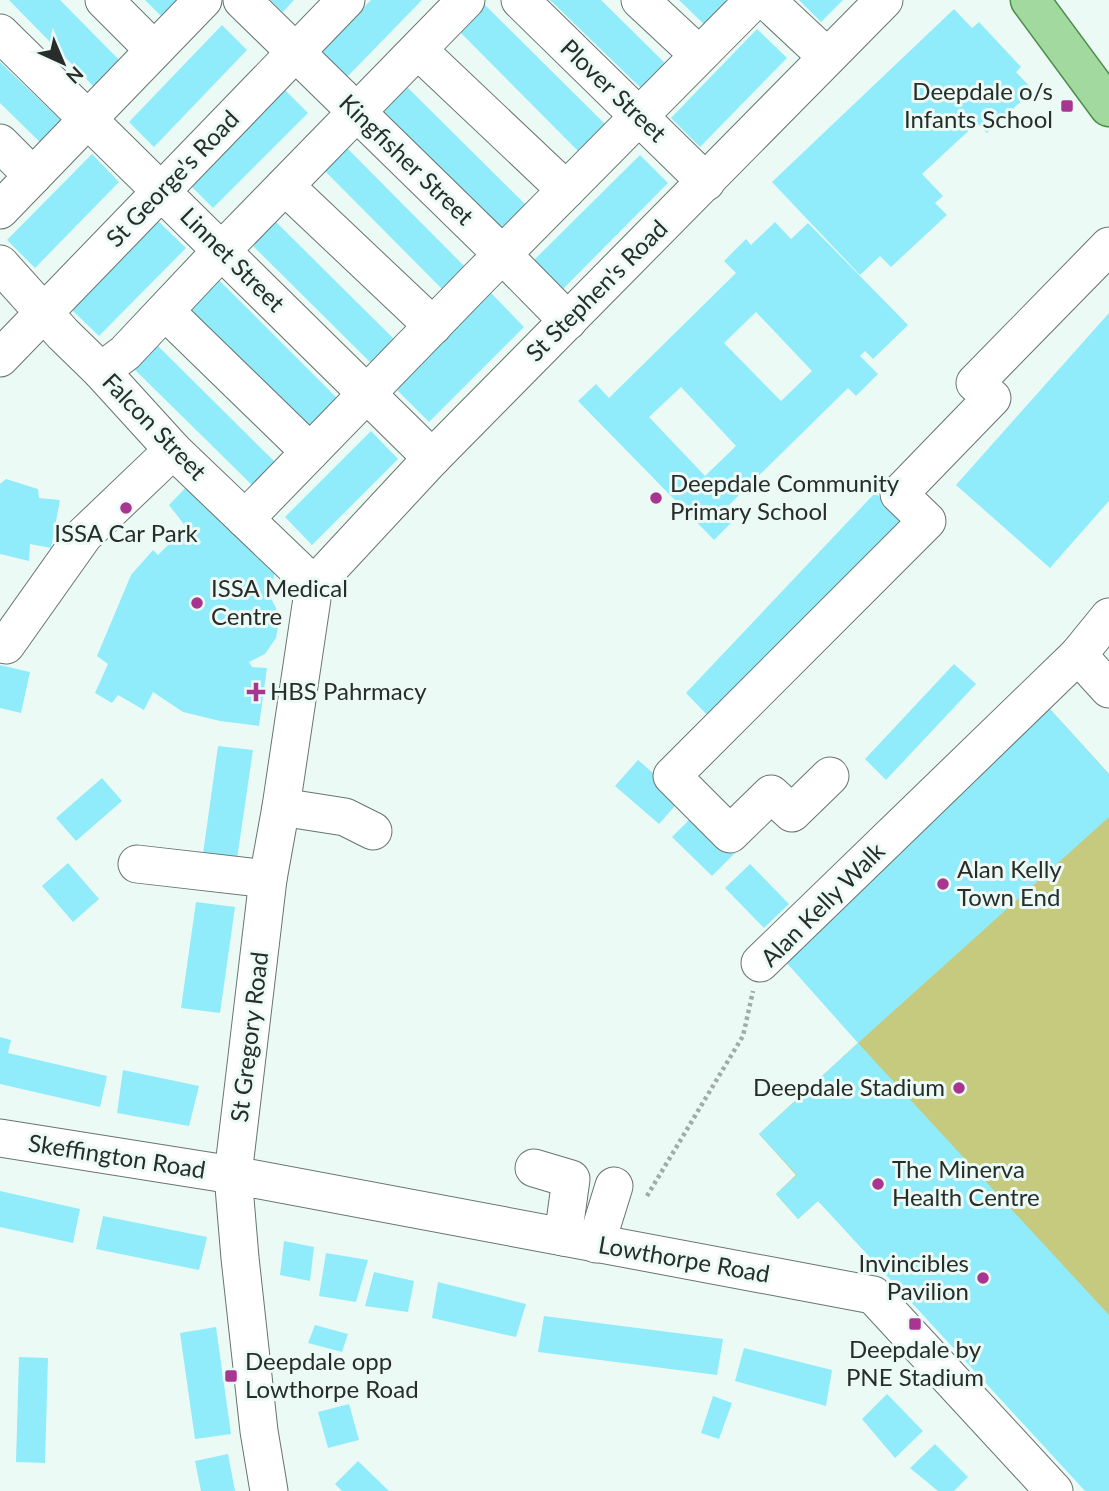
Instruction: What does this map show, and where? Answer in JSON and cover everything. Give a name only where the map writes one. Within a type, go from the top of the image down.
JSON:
[{"type":"main road","points":[[1030,0],[1109,107]]},
{"type":"street","points":[[104,0],[154,50]]},
{"type":"street","points":[[0,210],[203,0]]},
{"type":"street","name":"Kingfisher Street","points":[[242,0],[568,321]]},
{"type":"street","name":"St George's Road","points":[[0,358],[346,0]]},
{"type":"street","points":[[101,371],[125,353],[466,0]]},
{"type":"street","name":"Plover Street","points":[[520,0],[706,181]]},
{"type":"street","points":[[640,0],[699,55]]},
{"type":"street","points":[[245,519],[754,0]]},
{"type":"street","points":[[766,0],[827,57]]},
{"type":"street","name":"St Stephen's Road","points":[[314,585],[432,458],[884,0]]},
{"type":"street","name":"Linnet Street","points":[[0,33],[432,458]]},
{"type":"street","points":[[418,50],[566,190]]},
{"type":"street","points":[[0,144],[33,176]]},
{"type":"street","points":[[285,186],[433,326]]},
{"type":"street","points":[[830,776],[792,813],[771,794],[730,834],[672,776],[927,521],[899,494],[992,398],[975,383],[1109,246]]},
{"type":"street","name":"Falcon Street","points":[[0,264],[173,450],[314,585]]},
{"type":"street","points":[[165,311],[310,452]]},
{"type":"street","points":[[6,645],[84,535],[173,450]]},
{"type":"street","name":"St Gregory Road","points":[[269,1491],[258,1418],[233,1175],[268,879],[314,585]]},
{"type":"street","name":"Alan Kelly Walk","points":[[760,963],[1078,655],[1109,617]]},
{"type":"street","points":[[1078,655],[1109,689]]},
{"type":"street","points":[[281,807],[345,817],[373,831]]},
{"type":"street","points":[[137,864],[268,879]]},
{"type":"street","name":"Skeffington Road","points":[[0,1138],[233,1175]]},
{"type":"street","points":[[534,1168],[571,1179],[579,1240]]},
{"type":"street","name":"Lowthorpe Road","points":[[233,1175],[873,1295],[1054,1491]]},
{"type":"street","points":[[579,1240],[629,1193]]},
{"type":"path","name":"Alan Kelly Walk","points":[[629,1193],[743,1036],[760,963]]},
{"type":"green space","name":"Deepdale Stadium","points":[[1049,708],[1109,774],[1109,1491],[818,1201],[798,1219],[776,1194],[796,1175],[759,1134],[858,1043]]},
{"type":"building","points":[[9,0],[60,0],[127,68],[101,94]]},
{"type":"building","points":[[145,0],[193,0],[168,23]]},
{"type":"building","points":[[270,0],[294,0],[283,12]]},
{"type":"building","points":[[371,0],[422,0],[346,78],[320,53]]},
{"type":"building","points":[[480,0],[612,131],[585,158],[453,25]]},
{"type":"building","points":[[550,0],[601,0],[672,70],[648,95]]},
{"type":"building","points":[[679,0],[725,0],[732,7],[710,30]]},
{"type":"building","points":[[799,0],[843,0],[821,22]]},
{"type":"building","points":[[954,9],[972,28],[979,22],[1021,67],[1016,72],[1033,90],[987,133],[977,123],[922,174],[943,196],[935,203],[947,215],[891,267],[880,256],[860,275],[772,182]]},
{"type":"building","points":[[222,25],[247,50],[154,147],[129,122]]},
{"type":"building","points":[[757,29],[787,58],[700,147],[671,118]]},
{"type":"building","points":[[0,62],[68,127],[47,149],[0,103]]},
{"type":"building","points":[[400,80],[533,212],[508,237],[375,105]]},
{"type":"building","points":[[285,90],[308,113],[213,208],[190,185]]},
{"type":"building","points":[[341,142],[472,274],[450,297],[318,164]]},
{"type":"building","points":[[92,154],[119,182],[35,268],[7,240]]},
{"type":"building","points":[[640,155],[668,183],[562,290],[533,261]]},
{"type":"building","points":[[269,215],[402,347],[379,371],[246,239]]},
{"type":"building","points":[[158,221],[186,248],[99,336],[71,309]]},
{"type":"building","points":[[775,222],[791,239],[808,223],[908,325],[873,359],[865,351],[860,356],[878,374],[856,396],[848,388],[727,507],[737,517],[714,540],[578,401],[596,384],[609,398],[736,273],[724,261],[746,239],[751,245]],"holes":[[[756,312],[812,371],[781,401],[724,343]],[[681,387],[736,446],[705,476],[649,417]]]},
{"type":"building","points":[[213,274],[345,406],[315,435],[183,303]]},
{"type":"building","points":[[491,293],[524,327],[429,422],[395,388]]},
{"type":"building","points":[[1109,313],[1109,501],[1050,568],[956,485]]},
{"type":"building","points":[[149,337],[282,469],[259,492],[126,361]]},
{"type":"building","points":[[371,431],[398,459],[312,545],[285,517]]},
{"type":"building","points":[[6,479],[38,489],[39,498],[60,500],[51,548],[30,544],[29,561],[0,554],[0,484]]},
{"type":"building","name":"ISSA Medical Centre","points":[[192,481],[282,567],[274,575],[271,598],[279,622],[276,638],[265,654],[249,662],[252,667],[267,668],[259,726],[220,721],[183,712],[153,692],[144,710],[118,695],[112,703],[95,693],[108,664],[97,656],[131,575],[153,550],[158,555],[186,527],[169,505]]},
{"type":"building","points":[[875,493],[908,521],[715,723],[686,693]]},
{"type":"building","points":[[954,664],[976,684],[886,780],[865,759]]},
{"type":"building","points":[[0,665],[30,672],[21,713],[0,708]]},
{"type":"building","name":"Alan Kelly Town End","points":[[1049,708],[1109,774],[1109,817],[858,1043],[777,952]]},
{"type":"building","points":[[218,746],[253,750],[237,859],[203,854]]},
{"type":"building","points":[[638,760],[682,798],[659,824],[615,786]]},
{"type":"building","points":[[102,778],[122,801],[76,841],[56,818]]},
{"type":"building","points":[[695,814],[735,853],[712,876],[672,837]]},
{"type":"building","points":[[68,863],[99,899],[73,922],[42,886]]},
{"type":"building","points":[[750,864],[789,904],[764,928],[725,888]]},
{"type":"building","points":[[196,902],[235,907],[220,1013],[181,1008]]},
{"type":"building","points":[[0,1037],[11,1040],[8,1053],[107,1076],[100,1107],[0,1084]]},
{"type":"building","name":"Invincibles Pavilion","points":[[858,1043],[1109,1315],[1109,1491],[1085,1491],[818,1201],[798,1219],[776,1194],[797,1175],[759,1134]]},
{"type":"building","points":[[123,1070],[199,1086],[189,1126],[117,1113]]},
{"type":"building","points":[[0,1191],[80,1209],[73,1243],[0,1227]]},
{"type":"building","points":[[103,1216],[207,1237],[199,1270],[96,1249]]},
{"type":"building","points":[[284,1241],[314,1247],[310,1281],[280,1275]]},
{"type":"building","points":[[326,1253],[368,1260],[356,1302],[319,1296]]},
{"type":"building","points":[[374,1272],[414,1281],[408,1312],[365,1306]]},
{"type":"building","points":[[438,1282],[526,1304],[516,1337],[432,1318]]},
{"type":"building","points":[[544,1316],[723,1339],[717,1375],[538,1352]]},
{"type":"building","points":[[315,1325],[348,1334],[342,1352],[308,1343]]},
{"type":"building","points":[[216,1327],[231,1434],[195,1439],[180,1333]]},
{"type":"building","points":[[744,1348],[832,1370],[826,1406],[735,1381]]},
{"type":"building","points":[[19,1357],[48,1358],[45,1463],[16,1462]]},
{"type":"building","points":[[887,1394],[923,1431],[895,1458],[862,1419]]},
{"type":"building","points":[[713,1396],[732,1403],[719,1439],[701,1433]]},
{"type":"building","points":[[349,1404],[359,1440],[328,1448],[318,1412]]},
{"type":"building","points":[[935,1444],[968,1477],[954,1491],[938,1491],[910,1468]]},
{"type":"building","points":[[228,1454],[235,1491],[201,1491],[195,1461]]},
{"type":"building","points":[[358,1461],[389,1491],[342,1491],[335,1484]]},
{"type":"place","name":"Deepdale o/s Infants School","points":[[1067,106]]},
{"type":"place","name":"Deepdale Community Primary School","points":[[656,498]]},
{"type":"place","name":"ISSA Car Park","points":[[126,508]]},
{"type":"place","name":"ISSA Medical Centre","points":[[197,603]]},
{"type":"place","name":"HBS Pahrmacy","points":[[256,692]]},
{"type":"place","name":"Alan Kelly Town End","points":[[943,884]]},
{"type":"place","name":"Deepdale Stadium","points":[[959,1088]]},
{"type":"place","name":"The Minerva Health Centre","points":[[878,1184]]},
{"type":"place","name":"Invincibles Pavilion","points":[[983,1278]]},
{"type":"place","name":"Deepdale by PNE Stadium","points":[[915,1324]]},
{"type":"place","name":"Deepdale opp Lowthorpe Road","points":[[231,1376]]}]
